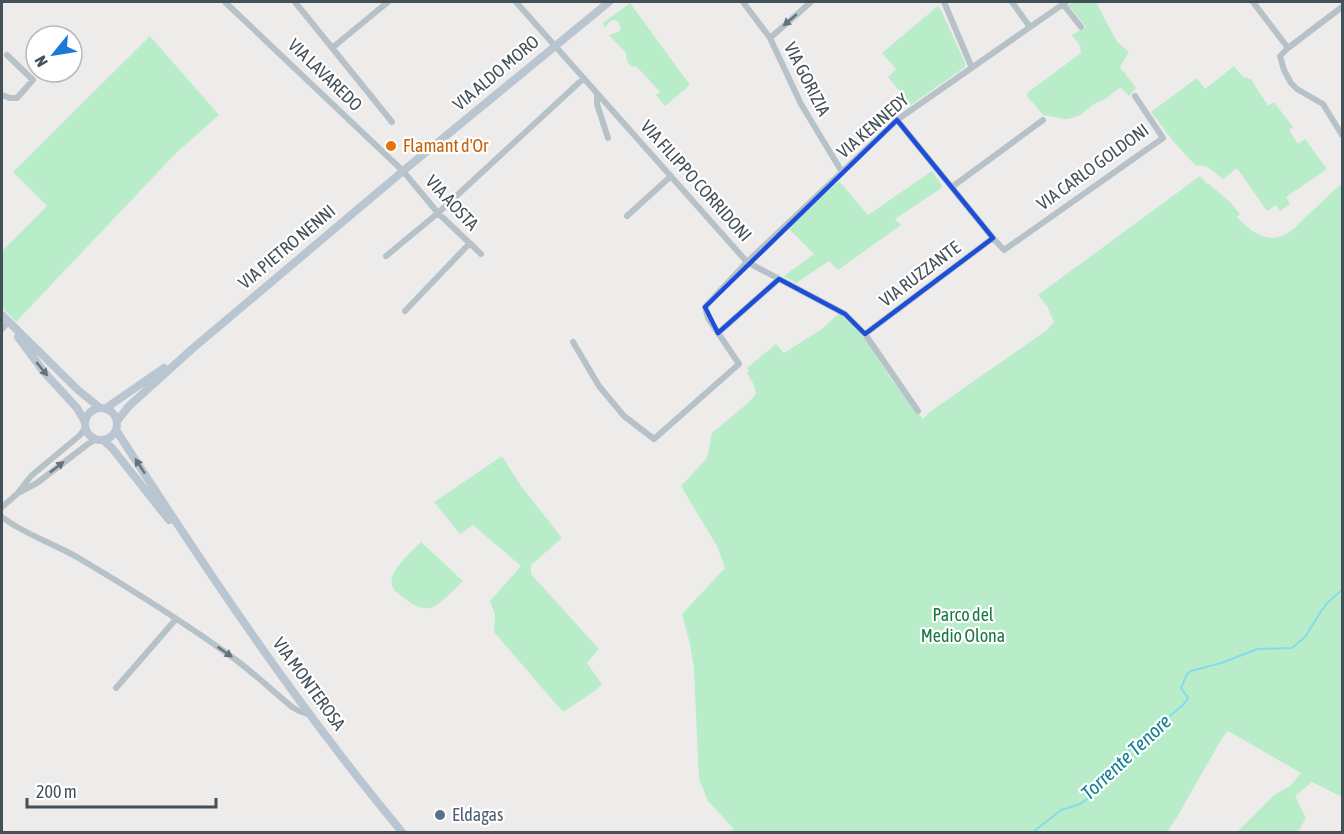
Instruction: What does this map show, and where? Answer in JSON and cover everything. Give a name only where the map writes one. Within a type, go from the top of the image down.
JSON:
[{"type":"main road","name":"VIA ALDO MORO","points":[[403,171],[609,2]]},
{"type":"main road","name":"VIA PIETRO NENNI","points":[[117,425],[129,406],[192,349],[403,171]]},
{"type":"main road","points":[[4,322],[84,395],[115,416],[117,425],[113,435],[108,439],[99,440],[89,435],[77,408],[44,372],[4,322]]},
{"type":"main road","name":"VIA PIETRO NENNI","points":[[102,408],[192,349]]},
{"type":"main road","points":[[85,425],[86,416],[92,410],[102,408]]},
{"type":"main road","name":"VIA MONTEROSA","points":[[117,425],[194,551],[308,714],[402,832]]},
{"type":"main road","name":"VIA MONTEROSA","points":[[99,440],[112,448],[194,551]]},
{"type":"street","name":"VIA LAVAREDO","points":[[225,2],[403,171]]},
{"type":"street","points":[[295,2],[392,122]]},
{"type":"street","points":[[332,48],[388,2]]},
{"type":"street","name":"VIA FILIPPO CORRIDONI","points":[[516,2],[747,262],[845,314],[865,334],[918,411]]},
{"type":"street","name":"VIA GORIZIA","points":[[743,2],[770,38],[801,104],[842,172]]},
{"type":"street","points":[[770,38],[811,2]]},
{"type":"street","points":[[944,2],[972,68]]},
{"type":"street","points":[[1012,2],[1030,27]]},
{"type":"street","points":[[1253,2],[1288,48]]},
{"type":"street","points":[[1064,3],[1081,27]]},
{"type":"street","name":"VIA KENNEDY","points":[[718,333],[708,318],[705,307],[747,262],[897,120],[1064,3]]},
{"type":"street","points":[[1342,7],[1280,56],[1291,83],[1297,90],[1323,104],[1342,135]]},
{"type":"street","points":[[2,95],[17,98],[33,80],[7,55]]},
{"type":"street","points":[[386,256],[438,213],[584,78]]},
{"type":"street","name":"VIA FILIPPO CORRIDONI","points":[[597,94],[597,104],[608,138]]},
{"type":"street","name":"VIA CARLO GOLDONI","points":[[993,238],[1004,249],[1163,138],[1136,96]]},
{"type":"street","points":[[897,120],[993,238]]},
{"type":"street","points":[[952,187],[1043,120]]},
{"type":"street","name":"VIA AOSTA","points":[[403,171],[438,213],[481,254]]},
{"type":"street","points":[[627,216],[671,176]]},
{"type":"street","name":"VIA RUZZANTE","points":[[865,334],[993,238]]},
{"type":"street","points":[[405,312],[469,244]]},
{"type":"street","points":[[573,342],[599,386],[624,416],[654,439],[739,364],[718,333],[779,279]]},
{"type":"street","points":[[2,507],[79,436],[85,425]]},
{"type":"street","points":[[17,494],[37,483],[87,444],[99,440]]},
{"type":"street","points":[[2,517],[67,550],[176,619],[237,661],[292,707],[308,714]]},
{"type":"street","points":[[116,688],[176,619]]},
{"type":"highlighted area","points":[[897,120],[993,238],[865,334],[845,314],[779,279],[718,333],[705,307]]},
{"type":"green space","points":[[1074,2],[1096,2],[1117,42],[1129,52],[1120,67],[1136,88],[1129,96],[1121,88],[1118,89],[1080,115],[1064,119],[1043,115],[1027,93],[1081,53],[1080,46],[1072,35],[1086,27],[1068,5]]},
{"type":"green space","points":[[630,3],[690,85],[665,106],[656,95],[660,92],[637,67],[629,63],[626,53],[609,35],[621,29],[618,21],[609,22],[605,28],[603,23]]},
{"type":"green space","points":[[938,6],[965,67],[911,105],[888,77],[896,69],[882,53]]},
{"type":"green space","points":[[150,36],[219,115],[176,153],[16,322],[2,307],[2,251],[47,206],[13,172]]},
{"type":"green space","points":[[1234,66],[1243,77],[1251,79],[1268,106],[1274,102],[1293,127],[1289,130],[1298,144],[1305,139],[1327,169],[1286,197],[1290,204],[1280,211],[1276,205],[1267,211],[1237,168],[1223,179],[1208,167],[1195,165],[1151,112],[1197,78],[1205,89]]},
{"type":"green space","points":[[932,171],[943,187],[895,219],[901,225],[838,270],[829,261],[796,283],[784,276],[814,254],[788,228],[839,181],[868,215]]},
{"type":"green space","name":"Parco del Medio Olona","points":[[1200,176],[1231,203],[1240,214],[1237,217],[1247,227],[1259,235],[1272,238],[1292,230],[1342,183],[1342,797],[1312,782],[1295,796],[1306,818],[1298,832],[1237,832],[1274,795],[1290,786],[1301,773],[1228,731],[1167,832],[727,832],[734,829],[708,801],[699,779],[694,669],[682,614],[725,568],[717,546],[681,486],[707,458],[712,433],[756,394],[747,368],[776,344],[784,353],[822,329],[839,313],[860,333],[894,383],[923,419],[931,411],[1047,330],[1054,322],[1047,306],[1038,295]]},
{"type":"green space","points":[[502,456],[521,486],[562,538],[531,565],[531,574],[599,649],[587,663],[602,684],[563,712],[494,632],[495,615],[490,601],[521,566],[473,525],[460,534],[434,502]]},
{"type":"green space","points":[[421,542],[463,581],[442,601],[430,608],[419,607],[409,602],[395,591],[392,582],[396,569]]},
{"type":"waterway","name":"Torrente Tenore","points":[[1033,832],[1061,810],[1080,804],[1087,799],[1107,780],[1128,751],[1183,705],[1188,698],[1181,688],[1187,674],[1258,649],[1292,648],[1305,637],[1327,603],[1342,590]]},
{"type":"place","name":"Flamant d'Or","points":[[391,146]]},
{"type":"place","name":"Eldagas","points":[[440,815]]}]
